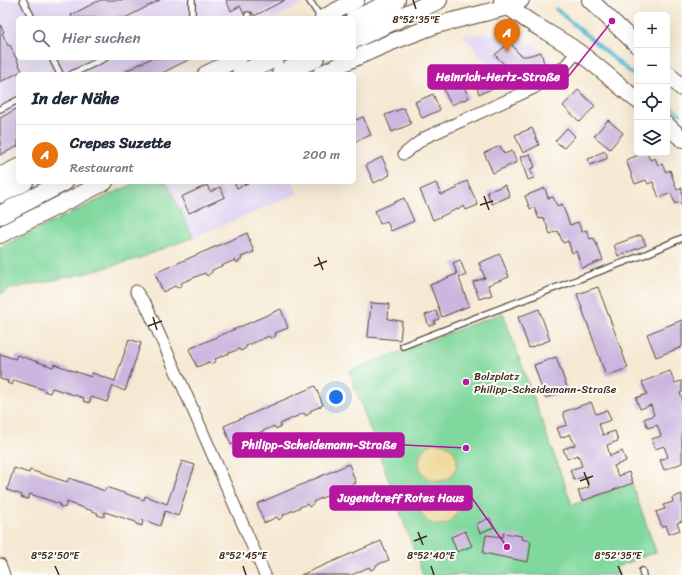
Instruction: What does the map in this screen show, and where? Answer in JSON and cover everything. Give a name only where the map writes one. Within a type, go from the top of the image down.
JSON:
[{"type":"main road","points":[[326,16],[356,0]]},
{"type":"main road","points":[[356,19],[396,0]]},
{"type":"main road","points":[[356,38],[438,0]]},
{"type":"main road","points":[[590,0],[634,42]]},
{"type":"main road","points":[[356,58],[388,43],[436,25],[510,2],[578,51],[634,98]]},
{"type":"main road","points":[[210,72],[235,60]]},
{"type":"main road","points":[[245,72],[271,60]]},
{"type":"main road","points":[[285,72],[311,60]]},
{"type":"main road","points":[[325,72],[351,60]]},
{"type":"main road","points":[[670,76],[682,88]]},
{"type":"main road","points":[[0,176],[16,168]]},
{"type":"main road","points":[[0,194],[20,184]]},
{"type":"main road","points":[[0,215],[60,184]]},
{"type":"main road","points":[[0,235],[101,184]]},
{"type":"street","points":[[404,154],[424,138],[534,88],[565,66],[578,51]]},
{"type":"street","points":[[136,291],[146,305],[265,575]]},
{"type":"street","points":[[0,564],[4,575]]},
{"type":"lane","points":[[23,0],[31,16]]},
{"type":"lane","points":[[192,0],[192,16]]},
{"type":"lane","points":[[309,0],[321,16]]},
{"type":"lane","points":[[53,60],[59,72]]},
{"type":"lane","points":[[76,72],[101,60]]},
{"type":"lane","points":[[0,109],[16,101]]},
{"type":"lane","points":[[402,346],[646,254],[682,238]]},
{"type":"shaded area","points":[[0,0],[309,0],[279,16],[16,16],[16,60],[191,60],[168,72],[16,72],[16,149],[0,157]]},
{"type":"shaded area","points":[[482,33],[502,35],[522,40],[540,49],[557,66],[513,91],[462,35]]},
{"type":"shaded area","points":[[167,184],[294,184],[298,194],[193,237]]},
{"type":"green space","points":[[133,184],[167,184],[193,237],[140,258],[83,274],[10,289],[0,294],[0,247]]},
{"type":"green space","points":[[503,313],[572,505],[632,484],[656,552],[616,567],[619,575],[423,575],[349,371]]},
{"type":"sand","points":[[434,443],[442,443],[452,448],[456,455],[456,469],[452,476],[442,481],[434,481],[424,476],[422,473],[419,466],[419,458],[424,448],[427,446]]},
{"type":"sand","points":[[435,487],[443,487],[453,492],[457,499],[457,513],[453,520],[443,525],[435,525],[425,520],[423,517],[420,510],[420,502],[425,492],[428,490]]},
{"type":"building","points":[[100,0],[160,0],[129,16],[71,15]]},
{"type":"building","points":[[226,0],[285,0],[254,16],[252,12],[245,16],[240,6],[231,11]]},
{"type":"building","points":[[0,24],[8,46],[10,45],[22,71],[16,72],[16,74],[0,82]]},
{"type":"building","points":[[510,42],[518,53],[523,56],[541,52],[545,67],[528,72],[520,80],[509,76],[506,66],[495,55]]},
{"type":"building","points":[[148,60],[188,60],[164,72],[124,72]]},
{"type":"building","points":[[490,71],[495,88],[479,94],[473,77]]},
{"type":"building","points":[[462,82],[469,98],[451,105],[444,90]]},
{"type":"building","points":[[578,90],[595,106],[580,122],[563,106]]},
{"type":"building","points":[[433,94],[440,110],[422,118],[415,102]]},
{"type":"building","points":[[404,108],[411,124],[392,132],[385,115]]},
{"type":"building","points":[[16,109],[16,147],[0,155],[0,118]]},
{"type":"building","points":[[363,117],[371,135],[356,141],[356,120]]},
{"type":"building","points":[[608,120],[623,133],[610,149],[594,136]]},
{"type":"building","points":[[532,128],[539,145],[523,153],[515,135]]},
{"type":"building","points":[[567,128],[575,136],[564,148],[555,141]]},
{"type":"building","points":[[500,146],[504,154],[512,151],[517,162],[493,173],[484,153]]},
{"type":"building","points":[[605,151],[608,158],[590,165],[588,159]]},
{"type":"building","points":[[530,154],[535,167],[530,169],[534,178],[528,180],[520,157]]},
{"type":"building","points":[[636,156],[648,156],[650,160],[655,158],[658,165],[662,164],[666,172],[670,170],[677,190],[682,188],[682,207],[680,202],[675,204],[671,193],[659,198],[653,182],[648,184],[646,180],[635,184],[626,160]]},
{"type":"building","points":[[382,157],[390,175],[374,183],[366,165]]},
{"type":"building","points":[[467,181],[478,205],[466,210],[464,206],[433,220],[420,190],[436,183],[441,195],[458,188],[456,186]]},
{"type":"building","points":[[235,184],[246,184],[237,188]]},
{"type":"building","points":[[207,185],[210,192],[220,187],[225,197],[189,213],[181,197]]},
{"type":"building","points":[[505,185],[510,196],[492,204],[487,192]]},
{"type":"building","points":[[545,188],[548,198],[553,197],[557,206],[562,204],[570,225],[578,222],[582,232],[586,230],[590,239],[594,238],[603,260],[582,268],[576,251],[572,253],[568,241],[563,243],[558,231],[550,234],[544,218],[539,219],[534,207],[530,209],[525,196]]},
{"type":"building","points":[[404,198],[414,221],[391,231],[387,221],[380,224],[375,211]]},
{"type":"building","points":[[247,233],[254,252],[241,257],[242,259],[237,263],[235,260],[212,270],[212,272],[207,276],[205,273],[181,283],[182,285],[177,288],[175,286],[163,292],[155,273]]},
{"type":"building","points":[[641,235],[646,245],[618,256],[614,245]]},
{"type":"building","points":[[500,254],[509,277],[488,285],[492,295],[479,299],[473,282],[485,278],[479,263]]},
{"type":"building","points":[[460,260],[466,275],[459,278],[469,306],[442,317],[430,285],[457,274],[453,263]]},
{"type":"building","points":[[598,287],[628,368],[606,376],[577,294]]},
{"type":"building","points":[[371,303],[389,304],[388,319],[402,321],[400,340],[368,337]]},
{"type":"building","points":[[281,309],[288,328],[275,333],[276,335],[271,339],[269,336],[246,346],[246,348],[241,351],[239,349],[215,359],[216,361],[211,364],[209,362],[197,367],[189,349]]},
{"type":"building","points":[[539,309],[550,340],[529,348],[518,317]]},
{"type":"building","points":[[436,311],[439,319],[434,321],[435,324],[429,326],[425,315]]},
{"type":"building","points":[[682,320],[682,347],[656,357],[647,334]]},
{"type":"building","points":[[129,339],[141,343],[125,391],[113,386],[107,402],[91,397],[89,403],[83,401],[84,398],[52,388],[50,393],[14,380],[12,385],[7,383],[8,381],[0,379],[0,354],[15,359],[17,355],[53,367],[54,364],[91,377],[92,373],[115,381]]},
{"type":"building","points":[[556,357],[568,390],[545,398],[534,365]]},
{"type":"building","points":[[670,371],[675,383],[682,381],[682,392],[680,393],[682,398],[682,463],[664,470],[660,460],[668,457],[664,446],[655,449],[652,439],[661,436],[657,425],[648,428],[644,419],[654,415],[651,405],[640,409],[636,398],[647,394],[642,382]]},
{"type":"building","points":[[315,386],[323,405],[310,411],[311,412],[306,416],[304,413],[280,424],[281,426],[276,429],[274,426],[250,437],[251,439],[245,442],[244,439],[231,445],[224,426]]},
{"type":"building","points":[[591,402],[596,414],[607,410],[611,420],[599,424],[603,435],[615,431],[618,441],[607,445],[610,456],[622,451],[626,461],[614,466],[618,476],[629,472],[633,483],[582,501],[578,491],[589,487],[586,476],[574,480],[570,470],[582,466],[578,455],[567,459],[563,449],[575,445],[570,434],[561,438],[557,428],[567,425],[563,412]]},
{"type":"building","points":[[182,461],[195,465],[178,516],[165,511],[160,526],[143,520],[142,526],[136,524],[136,522],[105,512],[104,517],[97,515],[98,513],[67,502],[65,508],[59,506],[60,504],[30,494],[28,499],[21,497],[22,495],[7,490],[14,468],[29,473],[30,470],[67,482],[69,478],[105,491],[106,487],[144,500],[145,496],[167,504]]},
{"type":"building","points":[[349,464],[356,483],[343,488],[344,490],[339,494],[337,491],[313,502],[314,503],[309,507],[307,504],[283,515],[284,516],[279,520],[277,517],[264,523],[257,504]]},
{"type":"building","points":[[682,494],[682,521],[677,523],[680,530],[669,534],[666,525],[662,527],[656,512],[665,509],[663,505],[673,502],[672,498]]},
{"type":"building","points":[[490,518],[494,527],[480,533],[476,524]]},
{"type":"building","points":[[465,531],[472,546],[457,552],[451,537]]},
{"type":"building","points":[[503,533],[522,536],[521,539],[531,541],[528,562],[483,553],[486,535],[503,537]]},
{"type":"building","points":[[381,541],[389,560],[376,565],[376,567],[371,570],[369,567],[352,575],[301,575]]},
{"type":"waterway","points":[[556,9],[634,75]]},
{"type":"waterway","points":[[670,106],[680,114]]},
{"type":"place","name":"Heinrich-Hertz-Straße","points":[[612,21]]},
{"type":"place","name":"Crepes Suzette","points":[[507,52]]},
{"type":"place","name":"Bolzplatz Philipp-Scheidemann-Straße","points":[[466,382]]},
{"type":"place","name":"Philipp-Scheidemann-Straße","points":[[466,448]]},
{"type":"place","name":"Jugendtreff Rotes Haus","points":[[507,547]]}]
